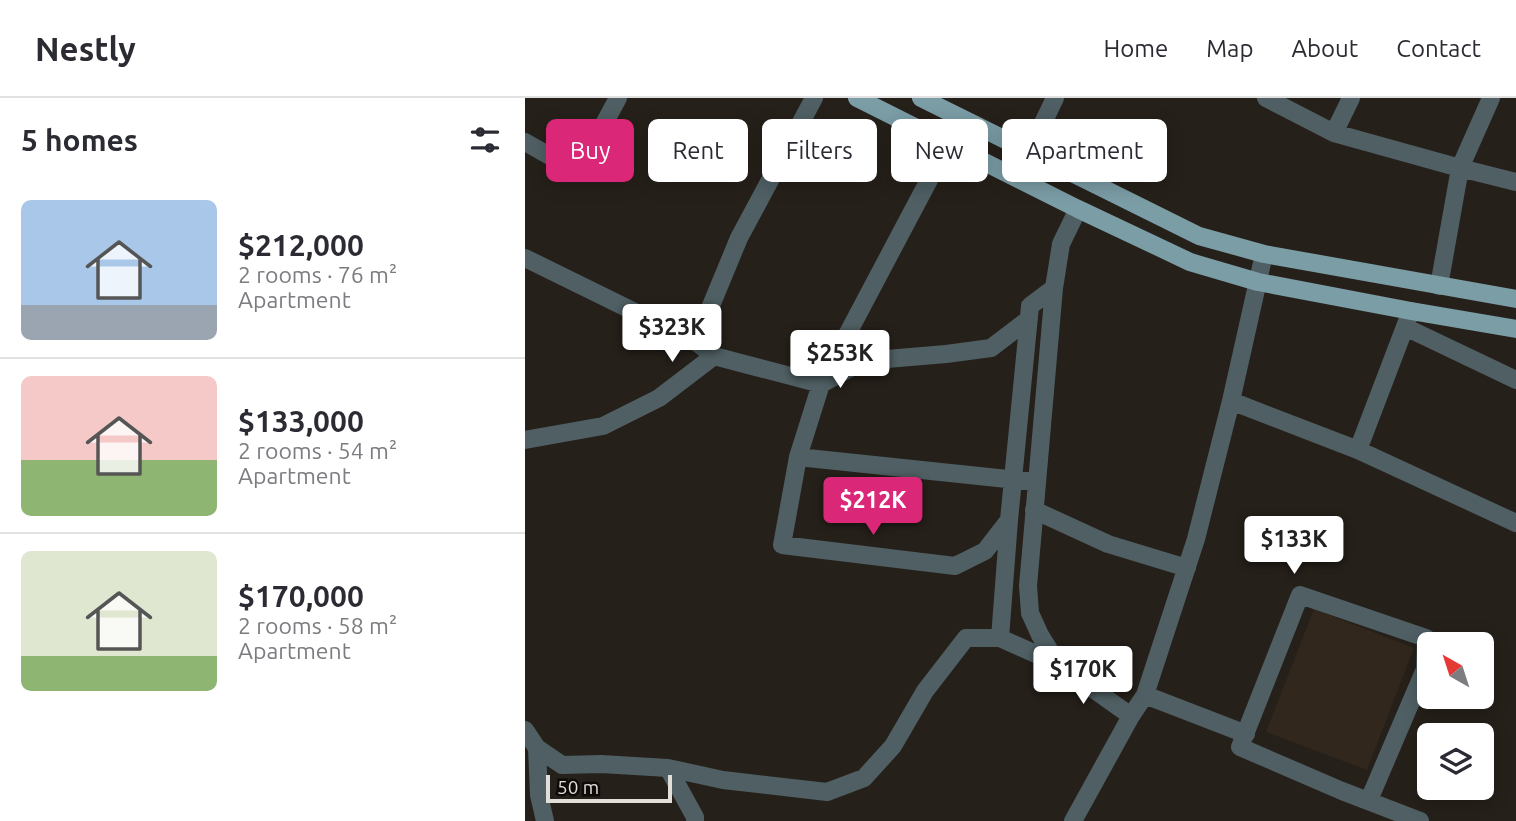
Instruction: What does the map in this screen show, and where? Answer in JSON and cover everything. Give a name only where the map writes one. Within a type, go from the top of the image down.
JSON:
[{"type":"main road","points":[[857,98],[899,119]]},
{"type":"main road","points":[[921,98],[1002,138]]},
{"type":"main road","points":[[988,164],[1190,262],[1258,282],[1408,319],[1516,328]]},
{"type":"main road","points":[[1090,182],[1199,236],[1264,254],[1516,299]]},
{"type":"street","points":[[525,142],[578,172],[618,98]]},
{"type":"street","points":[[696,342],[739,238],[814,98]]},
{"type":"street","points":[[1045,119],[1055,98]]},
{"type":"street","points":[[1266,98],[1335,133],[1516,182]]},
{"type":"street","points":[[1335,133],[1350,98]]},
{"type":"street","points":[[1439,286],[1460,169],[1491,98]]},
{"type":"street","points":[[928,182],[821,384],[798,457],[782,545],[955,566],[985,551],[1009,520]]},
{"type":"street","points":[[1058,664],[1030,614],[1028,586],[1054,288],[1061,244],[1078,209]]},
{"type":"street","points":[[1073,821],[1145,695],[1196,539],[1264,254]]},
{"type":"street","points":[[525,258],[696,342],[714,356],[821,384],[863,361],[991,348],[1029,319]]},
{"type":"street","points":[[1000,638],[1030,306],[1054,288]]},
{"type":"street","points":[[1358,450],[1408,319],[1516,380]]},
{"type":"street","points":[[525,440],[603,426],[659,398],[714,356]]},
{"type":"street","points":[[1231,401],[1358,450],[1516,523]]},
{"type":"street","points":[[798,457],[1036,482]]},
{"type":"street","points":[[1034,510],[1108,544],[1187,568]]},
{"type":"street","points":[[1369,800],[1425,668],[1426,638],[1300,595],[1240,747],[1420,821]]},
{"type":"street","points":[[525,730],[537,747],[562,765],[601,764],[668,768],[723,780],[827,792],[865,778],[893,746],[925,691],[966,638],[1000,638],[1058,664],[1131,716]]},
{"type":"street","points":[[1145,695],[1246,734]]},
{"type":"street","points":[[537,747],[539,795],[545,821]]},
{"type":"street","points":[[668,768],[695,821]]},
{"type":"shaded area","points":[[1314,609],[1414,648],[1367,770],[1266,732]]}]
